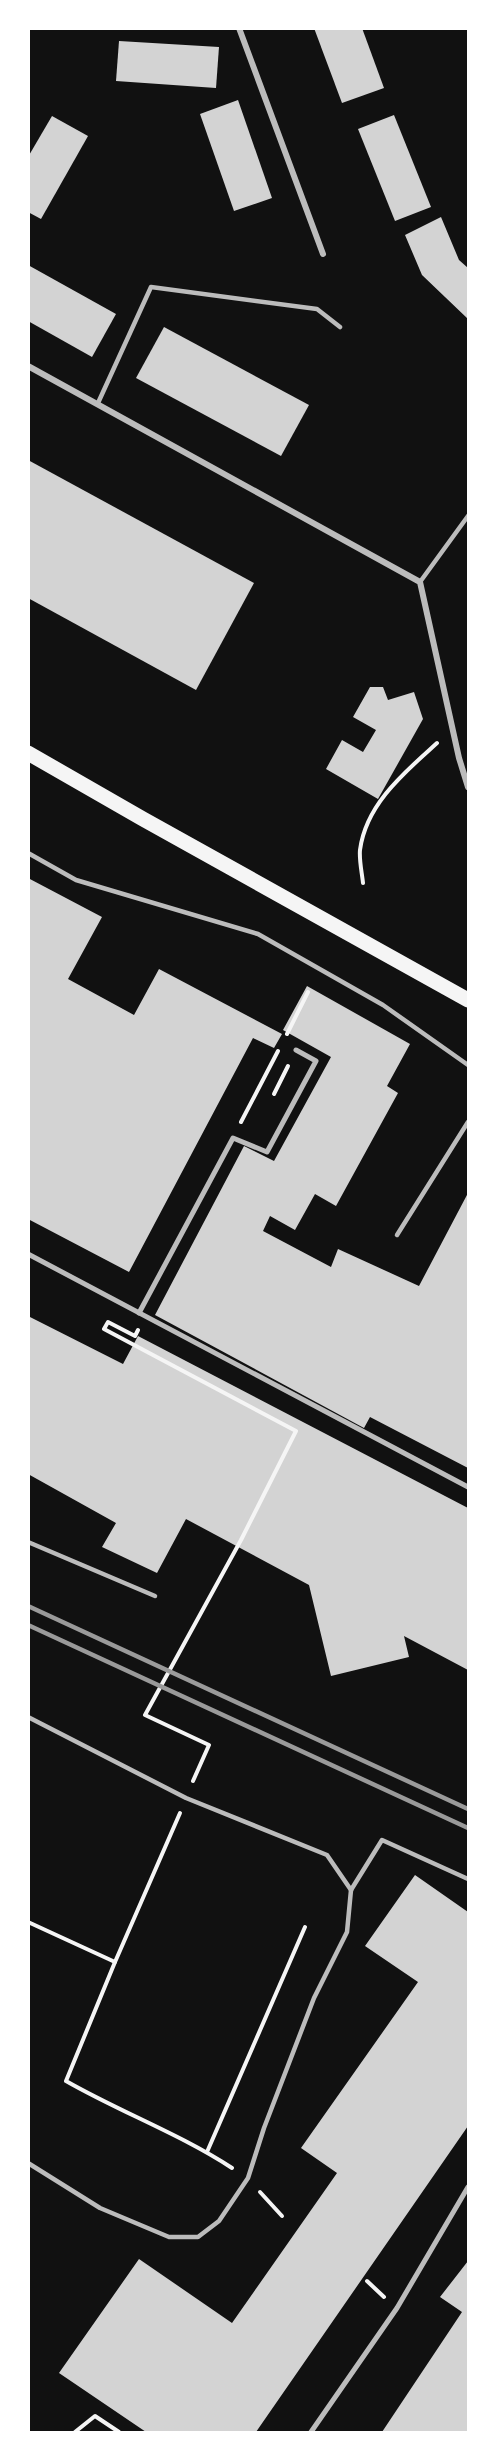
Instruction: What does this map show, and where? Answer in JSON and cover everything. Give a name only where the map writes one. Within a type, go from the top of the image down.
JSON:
[{"type":"main road","points":[[28,753],[468,1000]]},
{"type":"street","points":[[239,28],[323,254]]},
{"type":"street","points":[[28,366],[99,403],[420,582],[452,729],[468,787]]},
{"type":"street","points":[[139,1313],[233,1138],[267,1152],[316,1061],[296,1050]]},
{"type":"street","points":[[28,1254],[468,1487]]},
{"type":"street","points":[[311,2433],[397,2308],[468,2187]]},
{"type":"lane","points":[[99,403],[151,287],[317,309],[340,327]]},
{"type":"lane","points":[[420,582],[468,516]]},
{"type":"lane","points":[[28,853],[76,880],[258,934],[383,1005],[468,1065]]},
{"type":"lane","points":[[398,1235],[468,1122]]},
{"type":"lane","points":[[28,1542],[154,1596]]},
{"type":"lane","points":[[28,1717],[186,1798],[327,1855],[351,1890]]},
{"type":"lane","points":[[28,2163],[100,2208],[169,2237],[198,2237],[219,2221],[248,2178],[264,2128],[314,1998],[347,1932],[351,1890],[382,1840],[468,1879]]},
{"type":"path","points":[[363,883],[360,851],[368,824],[392,784],[452,729]]},
{"type":"path","points":[[285,1037],[308,992]]},
{"type":"path","points":[[249,1124],[242,1121],[281,1046]]},
{"type":"path","points":[[272,1099],[296,1050]]},
{"type":"path","points":[[145,1317],[135,1336],[108,1322],[104,1329],[296,1431],[241,1540],[145,1715],[209,1745],[66,2081],[110,2106],[207,2152],[248,2178],[282,2216]]},
{"type":"path","points":[[28,1922],[116,1962]]},
{"type":"path","points":[[207,2152],[305,1927]]},
{"type":"path","points":[[75,2433],[94,2416],[119,2433]]},
{"type":"building","points":[[314,28],[362,28],[384,88],[342,103]]},
{"type":"building","points":[[119,41],[219,47],[216,88],[116,81]]},
{"type":"building","points":[[238,100],[272,198],[234,211],[200,114]]},
{"type":"building","points":[[394,115],[431,207],[395,221],[358,129]]},
{"type":"building","points":[[52,116],[88,136],[41,219],[28,212],[28,157]]},
{"type":"building","points":[[441,217],[459,260],[468,268],[468,319],[422,275],[405,235]]},
{"type":"building","points":[[28,265],[116,314],[92,357],[28,321]]},
{"type":"building","points":[[164,327],[309,405],[281,456],[136,378]]},
{"type":"building","points":[[28,460],[254,583],[196,690],[28,598]]},
{"type":"building","points":[[370,687],[383,687],[388,700],[414,692],[423,719],[378,799],[326,769],[342,740],[363,752],[376,730],[353,717]]},
{"type":"building","points":[[28,878],[102,917],[68,979],[134,1015],[159,969],[282,1034],[274,1048],[253,1038],[129,1272],[28,1219]]},
{"type":"building","points":[[307,986],[410,1044],[387,1086],[398,1093],[336,1206],[315,1194],[295,1230],[270,1216],[263,1231],[331,1267],[338,1249],[419,1286],[468,1193],[468,1468],[370,1417],[364,1428],[155,1315],[244,1146],[274,1161],[331,1057],[283,1030]]},
{"type":"building","points":[[28,1316],[123,1364],[138,1336],[468,1508],[468,1670],[404,1636],[409,1657],[331,1676],[309,1585],[186,1519],[157,1573],[102,1547],[116,1523],[28,1474]]},
{"type":"building","points":[[415,1875],[468,1912],[468,2126],[256,2432],[146,2432],[59,2373],[139,2259],[232,2323],[337,2173],[301,2148],[418,1982],[365,1946]]},
{"type":"building","points":[[468,2261],[468,2432],[382,2432],[462,2312],[440,2297]]},
{"type":"railway","points":[[28,1606],[468,1809]]},
{"type":"railway","points":[[28,1625],[468,1828]]}]
